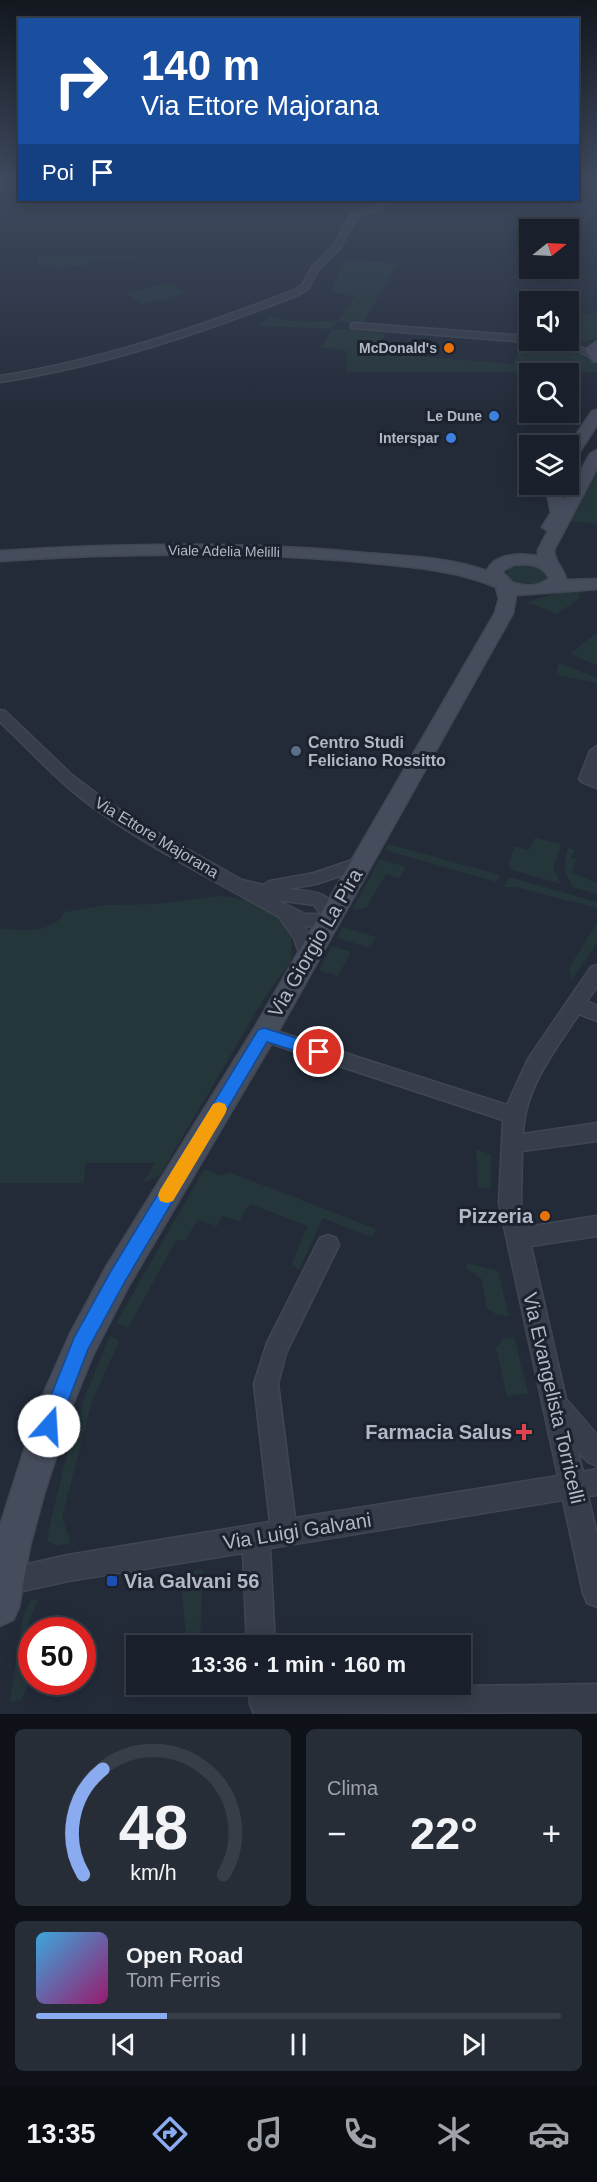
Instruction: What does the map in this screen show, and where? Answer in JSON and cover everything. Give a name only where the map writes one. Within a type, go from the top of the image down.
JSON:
[{"type":"main road","points":[[579,442],[597,414]]},
{"type":"main road","points":[[504,613],[519,600],[546,589],[558,579],[546,557],[546,550],[597,454]]},
{"type":"main road","points":[[504,613],[507,599],[503,584],[497,578],[496,568],[538,547],[559,513],[555,495]]},
{"type":"main road","name":"Viale Adelia Melilli","points":[[0,556],[128,550],[228,550],[339,555],[447,566]]},
{"type":"main road","points":[[447,566],[479,566],[513,560],[535,560],[576,577],[597,582]]},
{"type":"main road","points":[[447,566],[526,591],[597,582]]},
{"type":"main road","name":"Via Giorgio La Pira","points":[[3,1575],[56,1404],[81,1345],[117,1277],[264,1034],[504,613]]},
{"type":"street","points":[[0,379],[52,372],[135,350],[295,293],[305,287],[315,269],[324,260]]},
{"type":"street","points":[[347,326],[514,338],[596,351]]},
{"type":"street","name":"Via Ettore Majorana","points":[[2,720],[102,806],[285,912],[306,921],[321,921],[331,917]]},
{"type":"street","points":[[597,751],[587,779],[597,783]]},
{"type":"street","points":[[256,889],[316,878],[361,863]]},
{"type":"street","points":[[236,885],[318,898],[327,906],[331,917]]},
{"type":"street","points":[[285,912],[302,937],[308,957]]},
{"type":"street","points":[[264,1034],[513,1115],[536,1065],[597,972]]},
{"type":"street","points":[[576,1004],[597,1014]]},
{"type":"street","name":"Via Evangelista Torricelli","points":[[513,1115],[510,1203],[555,1404],[586,1485],[597,1593]]},
{"type":"street","points":[[512,1144],[597,1132]]},
{"type":"street","points":[[518,1238],[597,1226]]},
{"type":"street","points":[[284,1533],[266,1384],[275,1351],[328,1245]]},
{"type":"street","points":[[555,1404],[580,1436],[597,1453]]},
{"type":"street","name":"Via Luigi Galvani","points":[[3,1575],[68,1568],[586,1485]]},
{"type":"street","points":[[256,1537],[260,1635]]},
{"type":"street","points":[[264,1695],[264,1704],[345,1709],[597,1698]]},
{"type":"shaded area","points":[[38,260],[89,260],[86,266],[57,267],[39,264]]},
{"type":"shaded area","points":[[345,260],[397,263],[363,323],[338,321],[355,296],[330,292]]},
{"type":"shaded area","points":[[171,283],[186,294],[141,304],[126,293]]},
{"type":"shaded area","points":[[597,313],[597,339],[579,342],[579,314]]},
{"type":"shaded area","points":[[271,315],[295,321],[338,321],[333,329],[387,333],[374,353],[513,364],[519,351],[569,351],[580,353],[597,365],[597,372],[579,372],[579,363],[519,363],[519,372],[347,372],[346,351],[321,347],[332,329],[259,326]]},
{"type":"shaded area","points":[[597,472],[597,524],[570,521]]},
{"type":"shaded area","points":[[525,564],[539,567],[547,573],[546,581],[525,586],[515,583],[506,576],[507,569]]},
{"type":"shaded area","points":[[586,589],[578,595],[581,597],[557,614],[527,602],[564,591]]},
{"type":"shaded area","points":[[595,634],[597,635],[597,665],[570,654]]},
{"type":"shaded area","points":[[559,663],[597,678],[597,683],[556,675]]},
{"type":"shaded area","points":[[535,838],[561,844],[553,868],[561,884],[513,870],[508,865],[515,846],[528,850]]},
{"type":"shaded area","points":[[388,844],[500,875],[497,882],[385,850]]},
{"type":"shaded area","points":[[568,848],[575,850],[571,858],[576,859],[572,873],[597,883],[597,894],[573,887],[565,868]]},
{"type":"shaded area","points":[[380,859],[406,867],[399,878],[386,874],[366,908],[352,910]]},
{"type":"shaded area","points":[[509,877],[597,902],[597,908],[515,887],[505,887]]},
{"type":"shaded area","points":[[221,896],[247,900],[274,915],[287,926],[292,938],[291,961],[265,997],[160,1175],[143,1183],[155,1163],[85,1163],[84,1183],[0,1183],[0,928],[27,930],[45,928],[60,919],[65,912],[105,905],[159,904]]},
{"type":"shaded area","points":[[597,923],[597,942],[571,981],[569,968]]},
{"type":"shaded area","points":[[343,927],[376,937],[370,948],[337,938]]},
{"type":"shaded area","points":[[332,946],[351,952],[338,976],[319,970]]},
{"type":"shaded area","points":[[476,1149],[491,1155],[491,1188],[478,1188]]},
{"type":"shaded area","points":[[204,1169],[221,1176],[229,1172],[376,1229],[372,1237],[323,1218],[299,1270],[292,1264],[308,1226],[250,1204],[239,1221],[223,1216],[217,1226],[198,1220],[185,1240],[176,1240],[128,1328],[116,1323]]},
{"type":"shaded area","points":[[467,1263],[498,1271],[509,1316],[497,1315],[487,1308],[481,1278],[467,1269]]},
{"type":"shaded area","points":[[110,1336],[119,1341],[92,1401],[62,1517],[71,1543],[57,1546],[48,1541],[48,1533],[63,1470],[85,1396]]},
{"type":"shaded area","points":[[514,1337],[528,1393],[507,1397],[496,1348],[503,1339]]},
{"type":"shaded area","points":[[203,1569],[200,1635],[186,1635],[180,1574]]},
{"type":"shaded area","points":[[38,1599],[31,1617],[23,1617],[31,1600]]},
{"type":"shaded area","points":[[18,1650],[18,1695],[24,1695],[22,1699],[10,1702]]},
{"type":"slow traffic","points":[[167,1195],[219,1109]]},
{"type":"place","name":"McDonald's","points":[[449,348]]},
{"type":"place","name":"Le Dune","points":[[494,416]]},
{"type":"place","name":"Interspar","points":[[451,438]]},
{"type":"place","name":"Centro Studi Feliciano Rossitto","points":[[296,751]]},
{"type":"place","name":"Pizzeria","points":[[545,1216]]},
{"type":"place","name":"Farmacia Salus","points":[[524,1432]]},
{"type":"place","name":"Via Galvani 56","points":[[112,1581]]},
{"type":"route","points":[[49,1426],[81,1345],[117,1277],[264,1034],[319,1052]]}]
